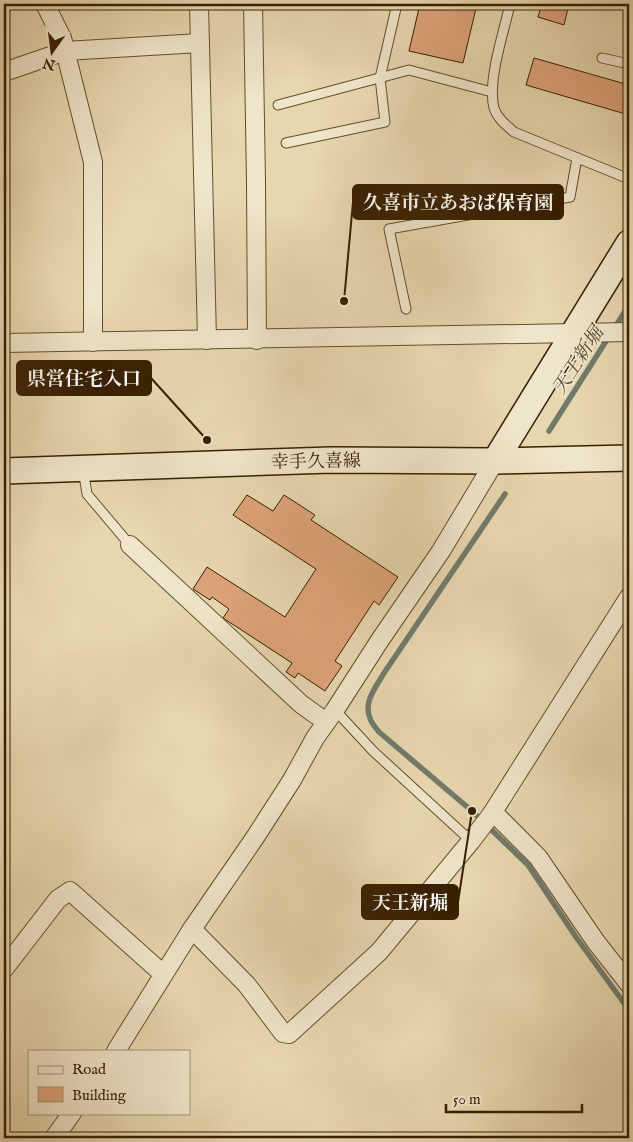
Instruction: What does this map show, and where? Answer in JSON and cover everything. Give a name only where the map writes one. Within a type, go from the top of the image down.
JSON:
[{"type":"main road","points":[[495,461],[582,332],[629,243]]},
{"type":"main road","name":"幸手久喜線","points":[[4,471],[331,460],[495,461],[629,458]]},
{"type":"street","points":[[44,4],[62,38],[93,162],[94,342]]},
{"type":"street","points":[[199,4],[208,340]]},
{"type":"street","points":[[253,4],[257,340]]},
{"type":"street","points":[[4,72],[65,51],[200,43]]},
{"type":"street","points":[[4,343],[628,332]]},
{"type":"street","points":[[117,1050],[192,929],[256,836],[330,716],[441,551],[495,461]]},
{"type":"street","points":[[130,545],[301,704],[330,716]]},
{"type":"street","points":[[192,929],[247,985],[283,1033],[289,1034],[379,952],[476,835],[492,813],[629,597]]},
{"type":"street","points":[[492,813],[538,857],[596,942],[629,984]]},
{"type":"street","points":[[4,969],[58,900],[70,891],[163,974]]},
{"type":"street","points":[[54,1138],[71,1114]]},
{"type":"lane","points":[[286,143],[385,122],[380,78],[396,4]]},
{"type":"lane","points":[[510,4],[494,71],[492,92],[494,110],[501,121],[514,132],[629,179]]},
{"type":"lane","points":[[602,58],[629,64]]},
{"type":"lane","points":[[278,105],[410,70],[492,92]]},
{"type":"lane","points":[[406,309],[389,229],[570,197],[577,158]]},
{"type":"lane","points":[[83,468],[87,494],[130,545]]},
{"type":"lane","points":[[330,716],[476,835]]},
{"type":"building","points":[[420,4],[477,4],[463,63],[409,51]]},
{"type":"building","points":[[542,4],[569,4],[564,25],[538,17]]},
{"type":"building","points":[[534,58],[629,85],[629,115],[526,85]]},
{"type":"building","points":[[247,495],[273,511],[284,495],[315,515],[311,520],[398,577],[379,605],[374,601],[335,661],[342,666],[325,691],[298,673],[295,678],[286,672],[292,663],[223,618],[229,609],[212,597],[210,600],[193,589],[207,567],[285,617],[316,569],[233,515]]},
{"type":"waterway","name":"天王新堀","points":[[549,431],[629,305]]},
{"type":"waterway","name":"天王新堀","points":[[505,494],[384,673],[371,695],[368,712],[371,722],[379,732],[472,811],[528,865],[576,937],[629,1010]]},
{"type":"place","name":"久喜市立あおば保育園","points":[[344,301]]},
{"type":"place","name":"県営住宅入口","points":[[207,440]]},
{"type":"place","name":"天王新堀","points":[[472,811]]}]
